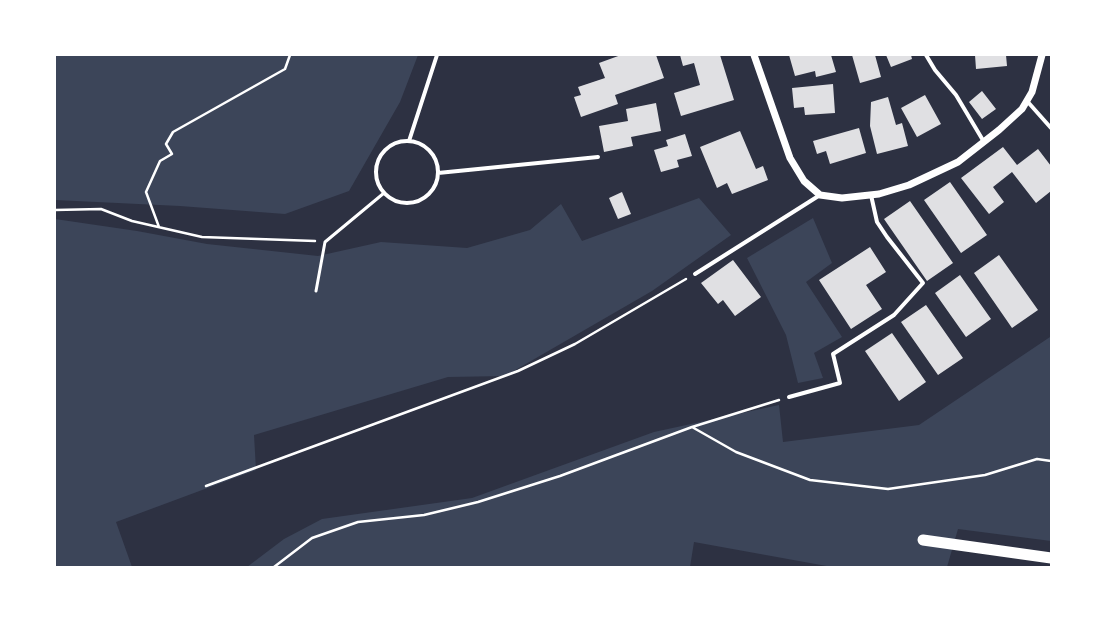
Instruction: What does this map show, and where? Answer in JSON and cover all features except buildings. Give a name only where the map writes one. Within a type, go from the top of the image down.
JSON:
[{"type":"highway","points":[[923,540],[1051,558]]},
{"type":"street","points":[[409,141],[437,55]]},
{"type":"street","points":[[754,55],[790,158],[804,181],[820,195],[842,198],[879,194],[909,185],[958,162],[999,130],[1022,109],[1032,92],[1042,55]]},
{"type":"street","points":[[926,55],[935,70],[956,95],[984,142]]},
{"type":"street","points":[[1027,100],[1051,128]]},
{"type":"street","points":[[409,141],[418,143],[427,148],[435,159],[438,173],[432,191],[424,198],[414,202],[403,203],[393,200],[384,193],[378,184],[376,174],[377,163],[382,154],[390,146],[399,142],[409,141]]},
{"type":"street","points":[[438,173],[598,157]]},
{"type":"street","points":[[695,274],[820,195]]},
{"type":"street","points":[[789,397],[840,383],[833,354],[894,314],[923,283],[877,222],[871,195]]},
{"type":"lane","points":[[316,291],[325,242],[384,193]]},
{"type":"path","points":[[159,227],[146,192],[160,161],[172,154],[166,144],[173,132],[285,69],[290,55]]},
{"type":"path","points":[[55,210],[101,209],[132,221],[202,237],[325,242]]},
{"type":"path","points":[[206,486],[518,372],[575,344],[695,274]]},
{"type":"path","points":[[274,567],[312,538],[358,522],[424,515],[478,502],[560,476],[692,427],[789,397]]},
{"type":"path","points":[[692,427],[736,452],[810,480],[888,489],[985,475],[1036,458],[1051,460]]},
{"type":"shaded area","points":[[55,55],[418,55],[400,102],[349,191],[285,214],[180,206],[55,200]]},
{"type":"shaded area","points":[[699,198],[731,235],[652,291],[505,376],[448,377],[254,435],[256,470],[116,522],[132,567],[55,567],[55,219],[137,231],[207,244],[318,256],[381,242],[467,248],[530,230],[561,204],[582,241]]},
{"type":"shaded area","points":[[813,218],[832,263],[806,282],[842,337],[814,353],[823,378],[798,383],[786,335],[747,258]]},
{"type":"shaded area","points":[[1050,337],[1051,541],[958,529],[947,567],[832,567],[694,542],[690,567],[247,567],[284,539],[322,519],[472,498],[654,432],[779,405],[783,442],[919,425]]}]
